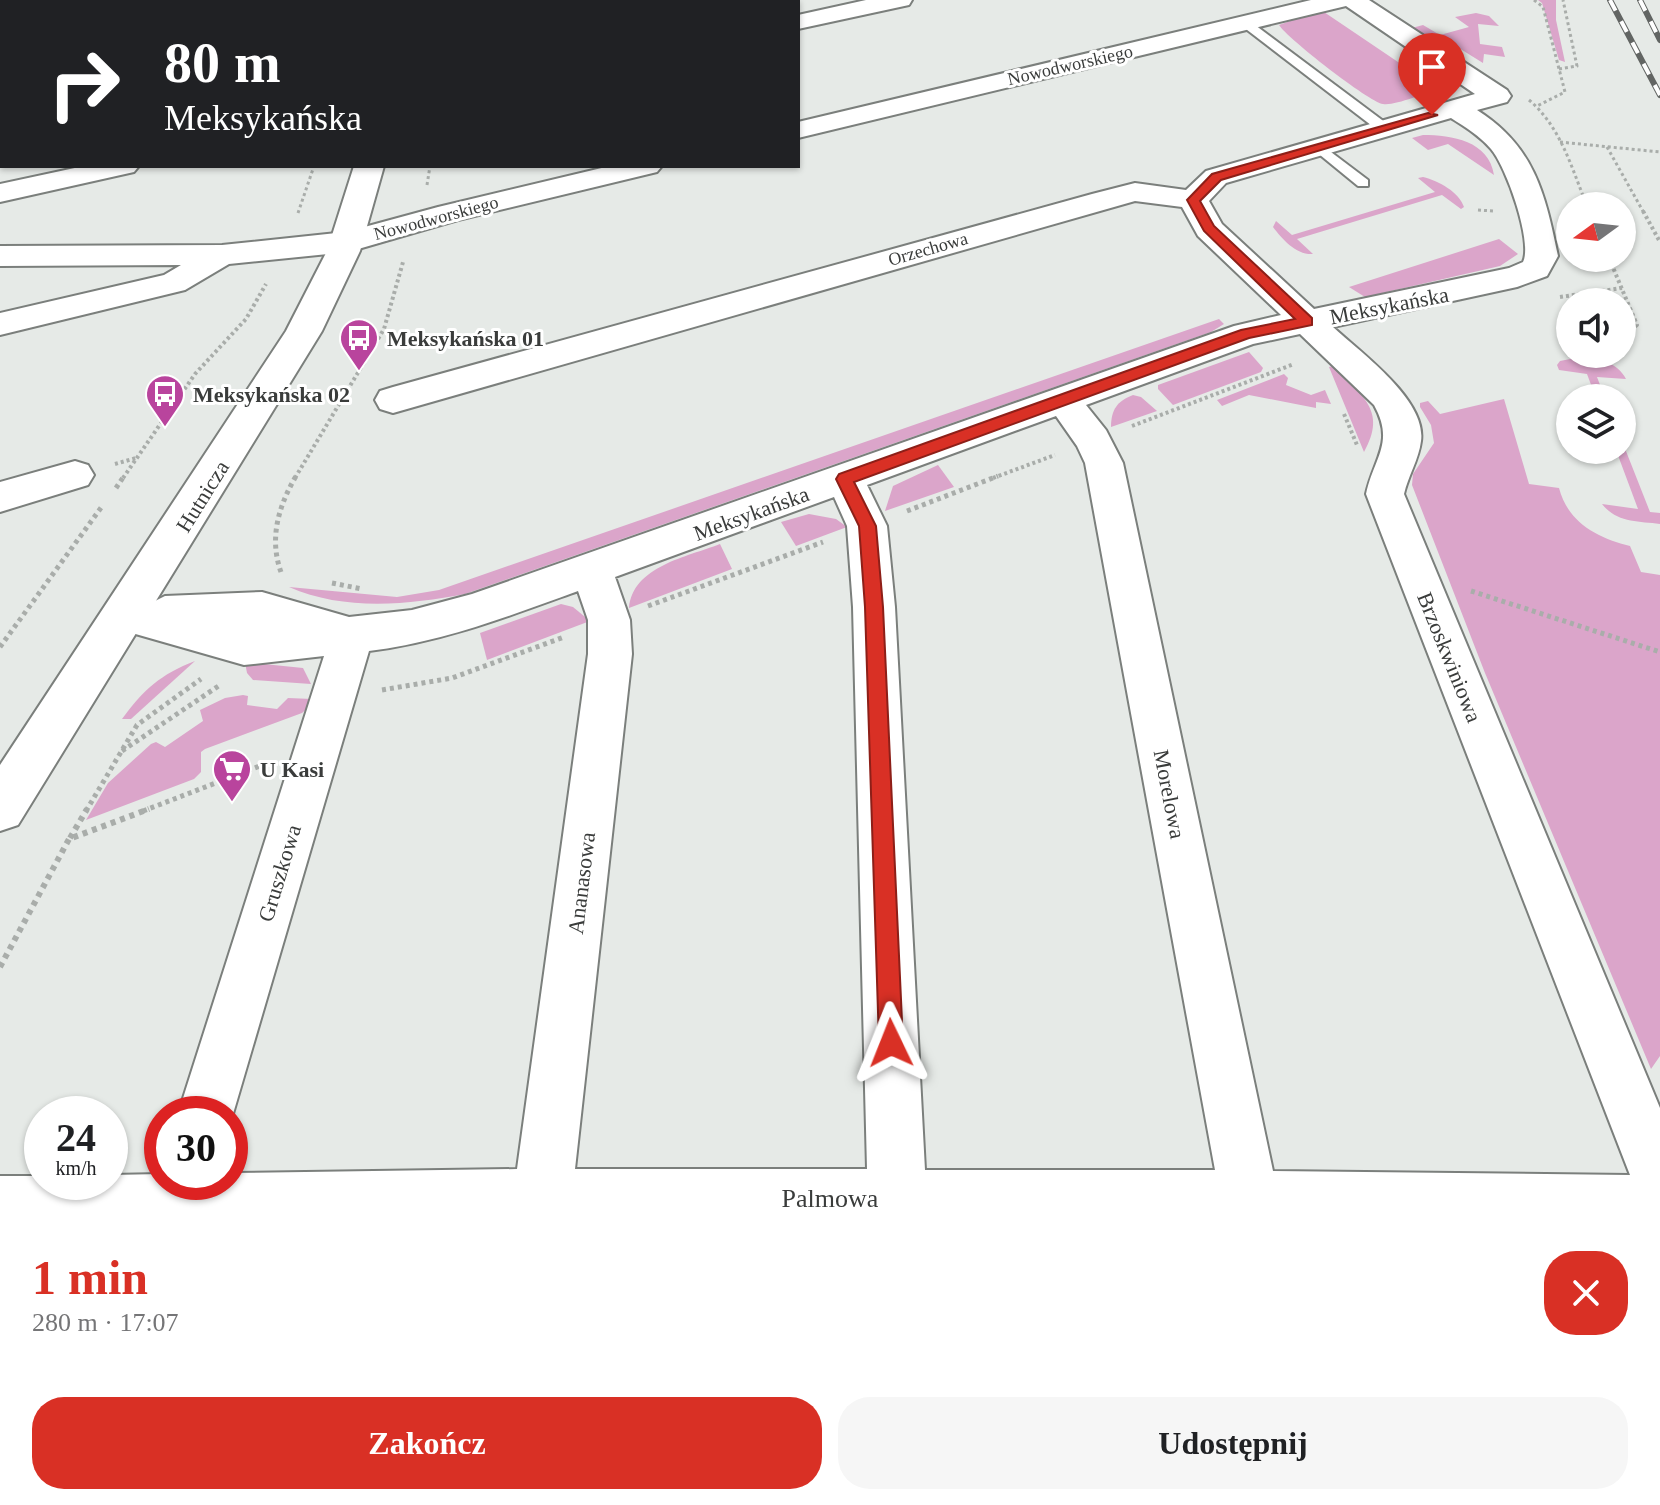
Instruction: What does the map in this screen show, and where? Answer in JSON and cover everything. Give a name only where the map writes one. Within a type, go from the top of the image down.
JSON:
[{"type":"main road","name":"Hutnicza","points":[[0,808],[126,615],[313,315],[348,242],[361,207],[369,168]]},
{"type":"street","points":[[800,22],[900,0]]},
{"type":"street","name":"Nowodworskiego","points":[[800,130],[1342,0]]},
{"type":"street","points":[[1353,0],[1497,96],[1216,177],[1193,200],[1209,229],[1305,342],[1387,397],[1404,424],[1405,445],[1388,471],[1385,494]]},
{"type":"street","name":"Meksykańska","points":[[126,615],[262,609],[358,611],[412,628],[474,611],[592,570],[1246,334],[1305,342],[1536,269],[1542,256],[1534,215],[1515,165],[1503,143],[1456,109]]},
{"type":"street","points":[[0,193],[115,168]]},
{"type":"street","name":"Nowodworskiego","points":[[0,256],[222,255],[348,242],[639,168]]},
{"type":"street","name":"Orzechowa","points":[[393,400],[1103,200],[1135,192],[1193,200]]},
{"type":"street","name":"Nowodworskiego","points":[[0,324],[174,283],[222,255]]},
{"type":"street","name":"Morelowa","points":[[1063,400],[1093,440],[1104,463],[1250,1200]]},
{"type":"street","points":[[0,497],[75,475]]},
{"type":"street","points":[[845,479],[867,526],[874,607],[895,1212]]},
{"type":"street","name":"Brzoskwiniowa","points":[[1385,494],[1660,1178]]},
{"type":"street","name":"Ananasowa","points":[[542,1198],[608,670],[609,620],[592,570]]},
{"type":"street","name":"Meksykańska","points":[[126,615],[244,647],[358,611]]},
{"type":"street","name":"Gruszkowa","points":[[211,1096],[358,611]]},
{"type":"street","name":"Palmowa","points":[[248,1193],[542,1198],[895,1212],[1250,1200],[1440,1215],[1660,1205]]},
{"type":"street","name":"Palmowa","points":[[0,1206],[144,1195]]},
{"type":"lane","points":[[1247,23],[1385,129]]},
{"type":"lane","points":[[1319,147],[1363,183]]},
{"type":"path","points":[[1534,0],[1543,7],[1565,92],[1537,106],[1560,142],[1581,192]]},
{"type":"path","points":[[1559,69],[1577,66],[1563,0]]},
{"type":"path","points":[[1560,142],[1660,152]]},
{"type":"path","points":[[1607,147],[1660,242]]},
{"type":"path","points":[[114,490],[195,374],[246,319],[284,250],[313,168]]},
{"type":"path","points":[[281,574],[274,553],[275,528],[288,490],[384,329],[414,223]]},
{"type":"path","points":[[335,691],[399,689],[444,679],[609,620],[1281,369],[1305,342]]},
{"type":"path","points":[[1343,411],[1366,469],[1385,494]]},
{"type":"path","points":[[0,647],[106,500]]},
{"type":"path","points":[[1417,574],[1660,652]]},
{"type":"path","points":[[324,582],[358,611]]},
{"type":"path","points":[[0,967],[69,839],[137,725],[244,647]]},
{"type":"path","points":[[118,754],[222,684]]},
{"type":"path","points":[[69,839],[319,743]]},
{"type":"shaded area","points":[[1538,0],[1556,0],[1556,20],[1565,62],[1559,60],[1542,3]]},
{"type":"shaded area","points":[[1321,10],[1438,89],[1388,104],[1362,93],[1279,25]]},
{"type":"shaded area","points":[[1476,13],[1489,16],[1499,26],[1478,24],[1480,44],[1502,47],[1505,57],[1484,54],[1483,63],[1446,40],[1428,43],[1412,33],[1412,28],[1423,25],[1440,35],[1469,27],[1455,17]]},
{"type":"shaded area","points":[[1446,136],[1477,147],[1485,154],[1494,175],[1448,144],[1428,150],[1412,138]]},
{"type":"shaded area","points":[[1423,177],[1448,188],[1464,207],[1461,209],[1442,195],[1297,239],[1313,254],[1296,249],[1273,227],[1276,221],[1292,235],[1435,192],[1418,178]]},
{"type":"shaded area","points":[[1499,239],[1518,254],[1500,266],[1365,297],[1349,287]]},
{"type":"shaded area","points":[[1219,319],[1224,324],[1211,332],[465,594],[376,604],[331,600],[289,587],[397,597],[439,590]]},
{"type":"shaded area","points":[[1249,352],[1263,368],[1261,372],[1173,405],[1158,389],[1158,385]]},
{"type":"shaded area","points":[[1333,366],[1361,395],[1372,414],[1371,437],[1364,452],[1329,367]]},
{"type":"shaded area","points":[[1616,368],[1626,379],[1597,377],[1600,384],[1591,384],[1587,374],[1559,370]]},
{"type":"shaded area","points":[[1284,374],[1288,378],[1286,385],[1311,395],[1325,390],[1331,404],[1316,402],[1316,408],[1249,395],[1222,406],[1217,400]]},
{"type":"shaded area","points":[[1133,395],[1141,397],[1157,411],[1111,427],[1116,407]]},
{"type":"shaded area","points":[[1504,399],[1529,484],[1559,488],[1569,511],[1577,520],[1596,533],[1630,546],[1641,572],[1660,575],[1660,1056],[1651,1069],[1485,673],[1412,485],[1413,474],[1434,443],[1431,425],[1420,403],[1428,401],[1440,414]]},
{"type":"shaded area","points":[[1621,464],[1631,464],[1650,512],[1660,513],[1660,524],[1621,518],[1602,504],[1638,509]]},
{"type":"shaded area","points":[[938,465],[954,487],[885,511],[893,486]]},
{"type":"shaded area","points":[[809,514],[836,519],[847,527],[796,546],[781,522]]},
{"type":"shaded area","points":[[720,544],[732,569],[629,608],[640,582],[651,573],[678,559]]},
{"type":"shaded area","points":[[561,604],[573,607],[590,621],[487,660],[480,633]]},
{"type":"shaded area","points":[[195,661],[131,719],[122,719],[154,684],[172,671]]},
{"type":"shaded area","points":[[245,662],[303,668],[311,684],[253,680],[247,673]]},
{"type":"shaded area","points":[[248,696],[247,705],[277,709],[288,698],[312,699],[310,706],[302,713],[205,749],[201,752],[201,772],[194,779],[86,820],[108,783],[151,744],[156,742],[165,747],[203,721],[200,710],[225,698]]},
{"type":"railway","points":[[1610,0],[1660,95]]},
{"type":"railway","points":[[1640,0],[1660,40]]},
{"type":"place","name":"Meksykańska 01","points":[[359,372]]},
{"type":"place","name":"Meksykańska 02","points":[[165,428]]},
{"type":"place","name":"U Kasi","points":[[232,803]]},
{"type":"route","points":[[891,1043],[874,607],[867,526],[859,502],[845,479],[1246,334],[1306,321],[1209,229],[1193,200],[1216,177],[1432,115]]}]
